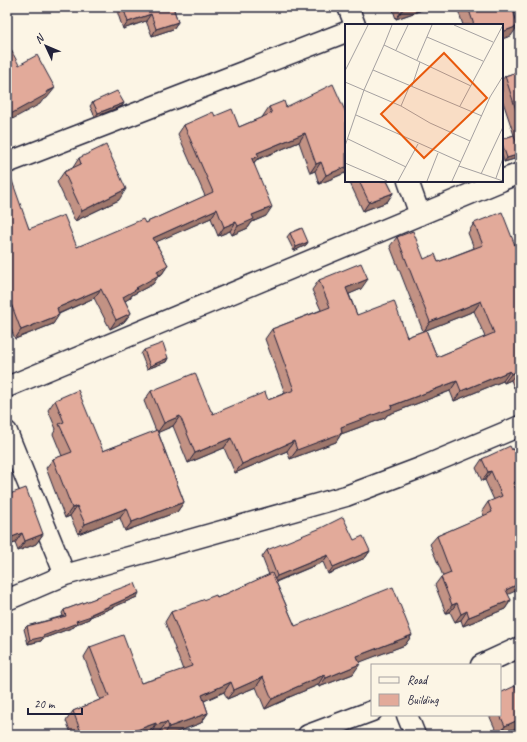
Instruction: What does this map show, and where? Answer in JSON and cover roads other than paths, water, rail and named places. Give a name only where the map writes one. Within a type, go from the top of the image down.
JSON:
[{"type":"street","points":[[348,7],[355,24]]},
{"type":"street","points":[[7,164],[345,32]]},
{"type":"street","points":[[503,180],[520,173]]},
{"type":"street","points":[[408,182],[420,215]]},
{"type":"street","points":[[8,385],[499,182]]},
{"type":"street","points":[[7,600],[65,576],[346,496],[420,468],[520,426]]},
{"type":"street","points":[[7,432],[65,576]]},
{"type":"street","points":[[483,664],[520,648]]},
{"type":"street","points":[[308,735],[371,711]]},
{"type":"street","points":[[408,716],[415,735]]}]
